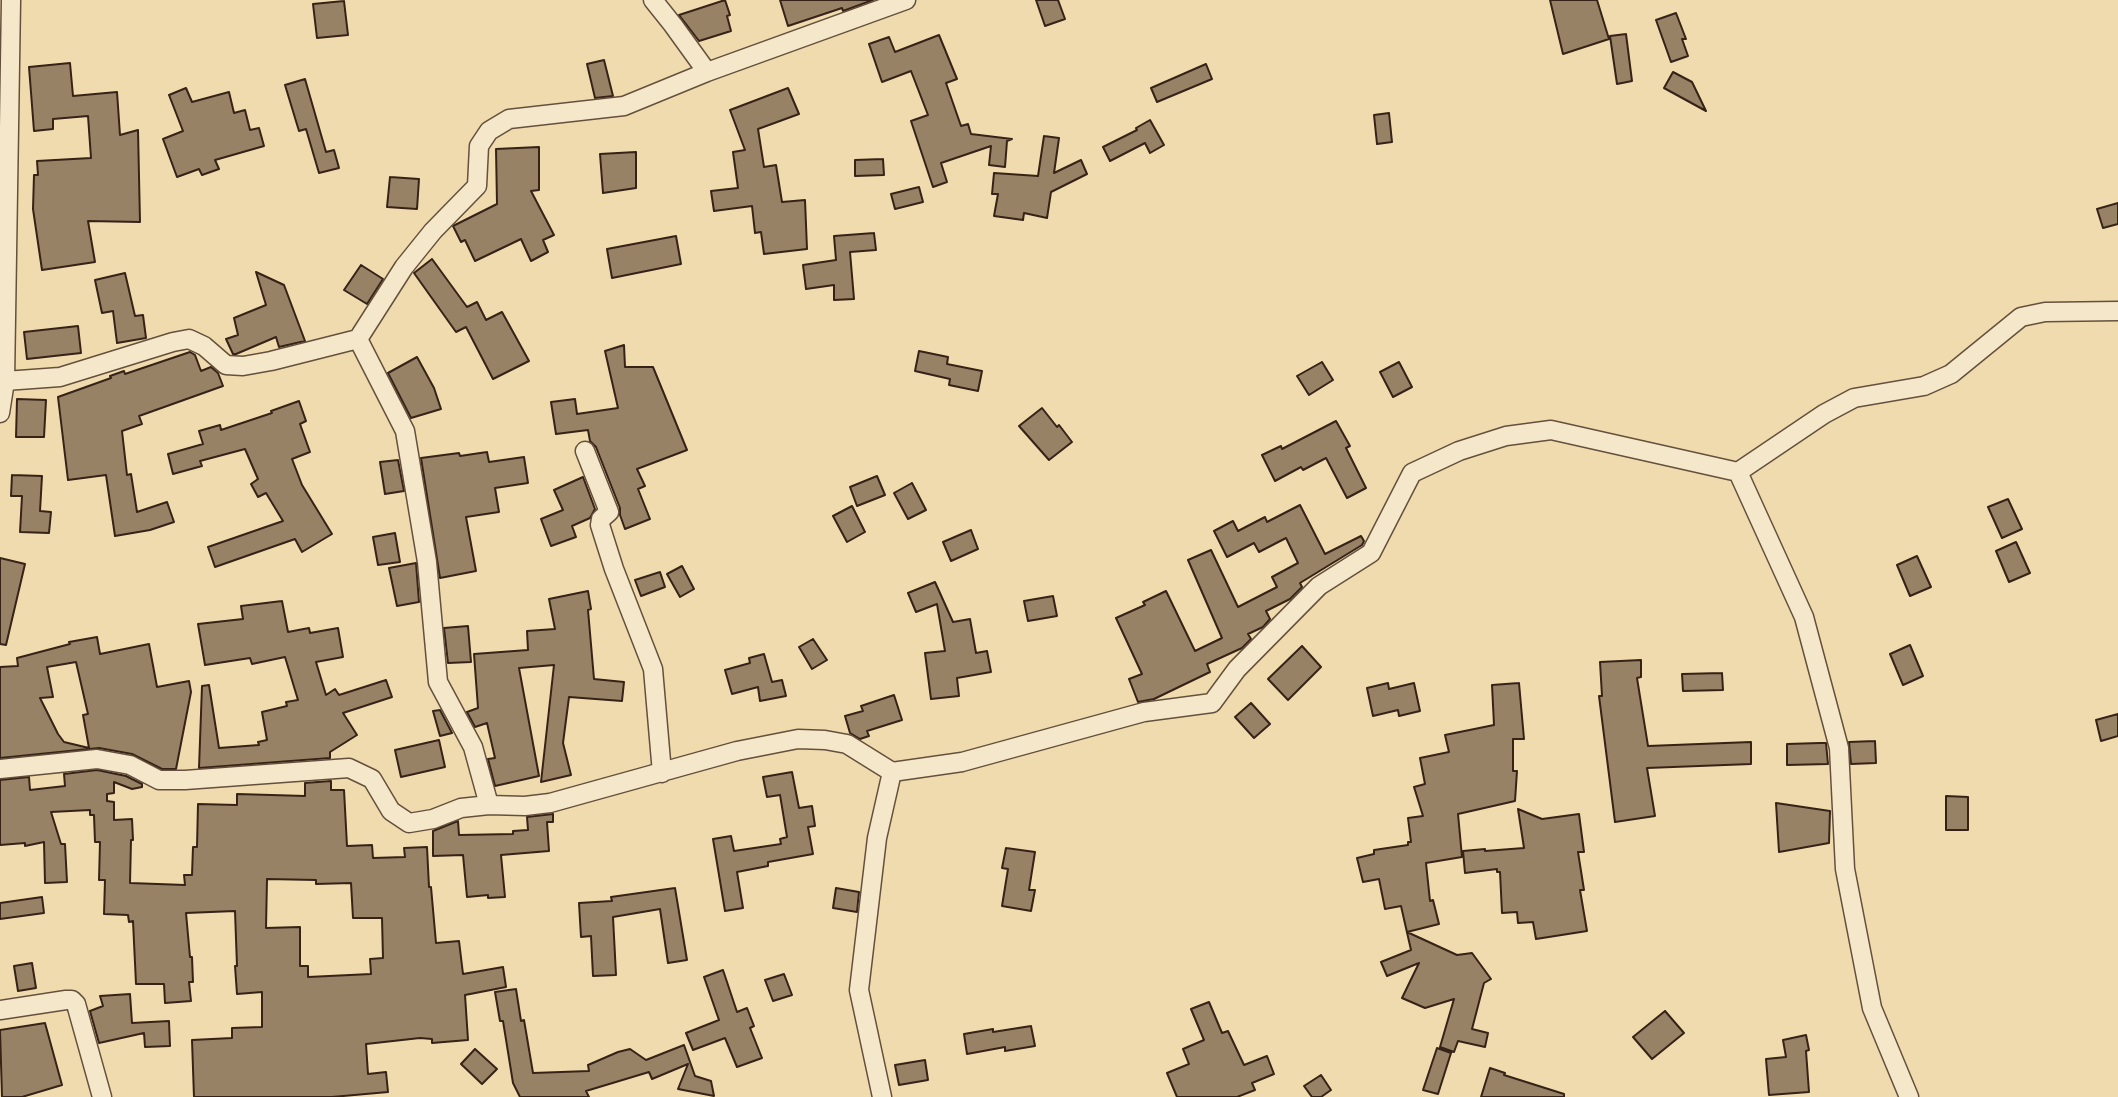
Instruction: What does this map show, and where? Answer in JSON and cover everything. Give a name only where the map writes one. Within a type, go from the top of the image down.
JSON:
[{"type":"street","points":[[0,413],[5,381],[11,0]]},
{"type":"street","points":[[653,0],[707,72]]},
{"type":"street","points":[[5,381],[60,377],[189,339],[204,346],[226,365],[243,366],[358,339],[404,267],[432,231],[477,187],[479,146],[489,131],[509,120],[624,106],[707,72],[906,0]]},
{"type":"street","points":[[0,769],[97,759],[130,765],[159,780],[185,780],[349,768],[372,779],[391,811],[409,823],[433,819],[461,808],[550,803],[737,751],[797,739],[847,744],[892,772],[962,762],[1144,712],[1212,703],[1237,669],[1319,586],[1371,553],[1412,473],[1459,451],[1506,436],[1551,430],[1738,472],[1824,414],[1854,398],[1924,386],[1951,374],[2021,317],[2045,312],[2118,311]]},
{"type":"street","points":[[358,339],[405,431],[426,562],[438,682],[473,747],[489,805]]},
{"type":"street","points":[[585,452],[609,512],[601,519],[600,525],[653,669],[662,773]]},
{"type":"street","points":[[1738,472],[1804,617],[1839,748],[1845,869],[1872,1008],[1909,1097]]},
{"type":"street","points":[[882,1097],[859,990],[877,838],[892,772]]},
{"type":"street","points":[[0,1010],[72,1000],[76,1004],[102,1097]]},
{"type":"building","points":[[725,0],[731,31],[699,41],[679,15]]},
{"type":"building","points":[[780,0],[873,0],[788,26]]},
{"type":"building","points":[[1036,0],[1058,0],[1065,19],[1045,26]]},
{"type":"building","points":[[1550,0],[1597,0],[1609,39],[1563,54]]},
{"type":"building","points":[[344,1],[348,35],[317,38],[313,4]]},
{"type":"building","points":[[1676,13],[1686,39],[1682,39],[1688,56],[1671,62],[1656,20]]},
{"type":"building","points":[[1626,34],[1632,81],[1617,84],[1610,36]]},
{"type":"building","points":[[939,35],[957,79],[946,83],[961,126],[968,124],[971,134],[1012,139],[1007,141],[1005,167],[989,165],[991,146],[941,163],[947,182],[933,187],[911,121],[928,115],[911,71],[882,82],[869,44],[889,37],[895,52]]},
{"type":"building","points":[[604,60],[613,96],[595,98],[587,64]]},
{"type":"building","points":[[70,63],[73,96],[117,92],[120,135],[138,130],[140,222],[88,221],[95,262],[42,270],[33,209],[34,175],[38,175],[37,161],[91,158],[88,116],[53,119],[53,129],[34,131],[29,67]]},
{"type":"building","points":[[1206,64],[1212,79],[1157,102],[1151,88]]},
{"type":"building","points":[[1673,72],[1692,82],[1706,111],[1664,88]]},
{"type":"building","points":[[305,79],[326,152],[334,150],[339,168],[319,173],[306,129],[299,131],[285,85]]},
{"type":"building","points":[[186,88],[192,102],[229,92],[234,113],[245,110],[250,130],[259,128],[264,146],[215,160],[219,169],[202,175],[199,169],[177,177],[163,139],[183,131],[169,95]]},
{"type":"building","points":[[788,88],[799,114],[758,129],[764,167],[776,165],[782,202],[805,200],[807,249],[764,254],[761,232],[755,233],[752,206],[714,211],[711,191],[738,188],[733,152],[745,150],[730,110]]},
{"type":"building","points":[[1389,113],[1392,142],[1377,144],[1374,115]]},
{"type":"building","points":[[1150,120],[1164,145],[1150,153],[1145,143],[1110,161],[1103,147],[1137,130],[1136,128]]},
{"type":"building","points":[[1044,136],[1059,138],[1054,173],[1081,160],[1087,174],[1051,192],[1047,218],[1024,213],[1023,220],[994,216],[998,194],[992,194],[994,173],[1038,176]]},
{"type":"building","points":[[539,147],[539,190],[531,191],[554,235],[543,240],[548,252],[531,261],[521,239],[475,261],[465,240],[461,242],[453,226],[497,204],[496,149]]},
{"type":"building","points":[[636,152],[636,188],[603,193],[600,154]]},
{"type":"building","points":[[883,159],[884,175],[855,176],[855,160]]},
{"type":"building","points":[[390,177],[419,179],[417,209],[387,207]]},
{"type":"building","points":[[919,187],[923,202],[895,209],[891,194]]},
{"type":"building","points":[[2118,203],[2118,224],[2103,228],[2097,209]]},
{"type":"building","points":[[874,233],[876,250],[850,252],[854,299],[834,300],[834,285],[806,289],[803,265],[836,260],[834,236]]},
{"type":"building","points":[[676,236],[681,264],[612,278],[607,249]]},
{"type":"building","points":[[432,259],[467,307],[477,302],[486,320],[502,312],[529,361],[493,379],[466,327],[456,332],[414,273]]},
{"type":"building","points":[[361,265],[383,279],[367,304],[344,290]]},
{"type":"building","points":[[256,272],[284,285],[305,341],[279,347],[276,337],[233,354],[226,339],[238,335],[234,318],[266,305]]},
{"type":"building","points":[[125,273],[135,316],[143,315],[146,338],[117,343],[113,311],[102,313],[95,280]]},
{"type":"building","points":[[78,326],[81,353],[27,359],[24,332]]},
{"type":"building","points":[[624,345],[625,367],[653,367],[687,450],[637,469],[645,486],[638,489],[650,519],[625,529],[620,508],[596,447],[590,441],[588,430],[556,434],[551,402],[575,399],[577,414],[618,408],[605,351]]},
{"type":"building","points":[[919,351],[948,357],[947,364],[982,371],[978,391],[949,385],[950,379],[915,371]]},
{"type":"building","points":[[190,352],[195,355],[201,371],[211,367],[218,373],[223,386],[139,416],[142,424],[122,431],[127,475],[131,474],[137,512],[167,502],[174,522],[150,530],[115,536],[106,475],[68,480],[58,397],[124,371],[125,374]]},
{"type":"building","points":[[417,357],[434,388],[441,409],[411,418],[388,373]]},
{"type":"building","points":[[1322,362],[1333,380],[1309,395],[1297,376]]},
{"type":"building","points":[[1399,362],[1412,387],[1393,397],[1380,372]]},
{"type":"building","points":[[17,399],[46,400],[44,437],[16,437]]},
{"type":"building","points":[[299,401],[306,421],[300,424],[310,452],[292,459],[302,485],[332,534],[302,552],[295,539],[215,567],[208,547],[283,521],[266,493],[258,497],[251,484],[258,479],[245,449],[200,461],[202,466],[173,474],[168,454],[203,444],[199,431],[220,425],[221,430]]},
{"type":"building","points":[[1042,408],[1072,442],[1049,460],[1019,426]]},
{"type":"building","points":[[1336,421],[1350,446],[1346,448],[1366,488],[1347,498],[1326,458],[1275,481],[1262,455],[1281,446],[1282,449]]},
{"type":"building","points":[[487,452],[489,462],[524,457],[528,483],[495,488],[499,512],[466,517],[476,571],[440,578],[421,458]]},
{"type":"building","points":[[398,460],[404,491],[385,494],[380,462]]},
{"type":"building","points":[[12,475],[42,476],[40,511],[51,512],[49,533],[20,532],[22,496],[11,496]]},
{"type":"building","points":[[877,476],[885,495],[857,506],[850,487]]},
{"type":"building","points":[[583,477],[595,509],[590,518],[572,526],[576,537],[551,546],[541,519],[563,510],[554,490]]},
{"type":"building","points":[[912,483],[926,510],[908,519],[894,493]]},
{"type":"building","points":[[2008,499],[2022,529],[2002,538],[1988,507]]},
{"type":"building","points":[[1300,505],[1325,554],[1361,536],[1364,541],[1362,545],[1300,583],[1302,587],[1290,599],[1266,611],[1270,619],[1263,627],[1248,634],[1251,639],[1242,648],[1207,664],[1210,672],[1154,699],[1138,702],[1129,679],[1142,674],[1116,618],[1145,605],[1143,602],[1166,591],[1195,651],[1222,638],[1188,560],[1211,550],[1238,607],[1277,587],[1272,577],[1298,563],[1286,538],[1259,552],[1254,543],[1227,557],[1214,531],[1233,521],[1238,531],[1265,517],[1267,522]]},
{"type":"building","points":[[852,506],[865,532],[847,542],[833,516]]},
{"type":"building","points":[[971,530],[978,549],[951,561],[943,542]]},
{"type":"building","points":[[395,533],[400,562],[378,565],[373,537]]},
{"type":"building","points":[[2016,542],[2030,573],[2009,582],[1996,551]]},
{"type":"building","points":[[1917,556],[1931,587],[1910,596],[1897,565]]},
{"type":"building","points":[[0,558],[25,564],[6,645],[0,644]]},
{"type":"building","points":[[416,563],[419,602],[397,606],[389,568]]},
{"type":"building","points":[[682,566],[694,589],[680,597],[667,574]]},
{"type":"building","points":[[660,572],[665,587],[641,596],[635,580]]},
{"type":"building","points":[[935,582],[953,622],[970,619],[976,653],[987,651],[991,672],[957,678],[959,696],[931,699],[925,653],[945,651],[937,604],[916,612],[908,593]]},
{"type":"building","points":[[588,591],[594,679],[624,682],[622,701],[569,697],[563,743],[571,775],[541,782],[554,665],[519,668],[539,776],[495,786],[488,759],[495,758],[487,723],[475,727],[467,712],[478,708],[474,654],[528,650],[527,631],[555,629],[549,599]]},
{"type":"building","points":[[1053,596],[1057,616],[1028,621],[1024,601]]},
{"type":"building","points":[[282,601],[288,632],[309,628],[310,633],[338,628],[343,657],[316,662],[326,695],[335,689],[339,695],[386,680],[392,697],[343,713],[357,735],[330,752],[330,758],[199,768],[202,686],[209,685],[219,748],[259,745],[258,742],[267,740],[262,712],[287,706],[286,702],[298,700],[285,657],[252,664],[250,658],[205,665],[198,624],[243,619],[241,606]]},
{"type":"building","points":[[468,626],[471,662],[448,663],[444,628]]},
{"type":"building","points":[[97,637],[100,654],[149,644],[157,687],[189,681],[191,692],[176,769],[162,769],[132,754],[99,748],[0,758],[0,667],[18,666],[17,658],[70,644],[69,642]],"holes":[[[76,662],[88,714],[83,715],[89,748],[64,742],[40,698],[53,697],[47,667]]]},
{"type":"building","points":[[813,639],[827,660],[812,669],[799,647]]},
{"type":"building","points":[[1910,645],[1923,676],[1903,685],[1890,654]]},
{"type":"building","points":[[1302,646],[1321,667],[1288,700],[1268,679]]},
{"type":"building","points":[[764,654],[772,682],[782,680],[786,696],[760,701],[758,687],[732,694],[725,670],[750,663],[749,658]]},
{"type":"building","points":[[1641,660],[1641,677],[1637,678],[1648,746],[1751,742],[1751,764],[1647,768],[1655,816],[1615,822],[1599,696],[1602,696],[1600,662]]},
{"type":"building","points":[[1722,673],[1723,690],[1683,691],[1682,674]]},
{"type":"building","points":[[1388,683],[1389,689],[1414,683],[1420,711],[1399,716],[1398,710],[1373,716],[1367,688]]},
{"type":"building","points":[[1519,683],[1524,739],[1513,739],[1513,771],[1517,771],[1515,801],[1458,814],[1462,857],[1426,863],[1430,901],[1433,900],[1439,924],[1407,932],[1457,955],[1472,953],[1491,979],[1484,983],[1472,1029],[1488,1033],[1485,1047],[1458,1041],[1454,1052],[1440,1047],[1454,999],[1425,1008],[1402,998],[1419,963],[1387,976],[1381,962],[1411,950],[1401,906],[1385,909],[1379,879],[1363,882],[1357,858],[1374,854],[1374,850],[1408,845],[1408,842],[1411,842],[1408,818],[1423,816],[1414,787],[1425,784],[1420,758],[1449,752],[1445,735],[1494,725],[1492,685]]},
{"type":"building","points":[[894,695],[902,720],[867,731],[869,736],[860,739],[850,733],[845,716],[863,711],[861,706]]},
{"type":"building","points":[[1251,703],[1270,724],[1254,738],[1235,717]]},
{"type":"building","points":[[440,710],[452,733],[440,736],[433,711]]},
{"type":"building","points":[[2118,714],[2118,736],[2101,741],[2096,720]]},
{"type":"building","points":[[439,740],[445,767],[401,777],[395,750]]},
{"type":"building","points":[[1875,741],[1876,763],[1851,764],[1849,742]]},
{"type":"building","points":[[1826,743],[1828,764],[1787,765],[1787,744]]},
{"type":"building","points":[[97,770],[126,776],[142,784],[142,787],[132,789],[114,782],[114,793],[107,794],[107,801],[114,802],[114,820],[132,819],[130,883],[185,885],[184,875],[192,875],[193,847],[197,847],[198,804],[237,805],[237,794],[305,796],[305,783],[331,781],[331,790],[344,790],[347,846],[372,845],[373,858],[405,857],[404,848],[427,847],[436,943],[459,941],[463,974],[503,967],[506,987],[465,995],[468,1040],[432,1043],[432,1039],[420,1038],[366,1044],[368,1074],[386,1072],[388,1092],[332,1097],[194,1097],[192,1040],[232,1038],[232,1028],[262,1027],[262,992],[237,994],[235,911],[186,913],[192,957],[193,982],[189,982],[191,1001],[165,1003],[164,984],[136,984],[133,921],[129,922],[128,915],[104,914],[105,880],[99,880],[100,842],[95,842],[94,815],[90,815],[90,810],[51,812],[61,844],[65,844],[67,882],[45,883],[44,842],[25,846],[25,843],[0,845],[0,780],[29,777],[30,790],[65,786],[64,774]],"holes":[[[267,879],[316,880],[316,884],[351,883],[353,918],[382,918],[383,958],[370,959],[371,974],[308,977],[308,966],[300,966],[300,927],[266,928]]]},
{"type":"building","points":[[792,772],[799,808],[812,806],[815,826],[808,827],[813,854],[768,862],[768,866],[737,872],[743,908],[725,911],[713,839],[731,836],[734,851],[781,844],[780,839],[787,837],[780,795],[767,797],[763,777]]},
{"type":"building","points":[[1946,796],[1968,797],[1968,830],[1946,830]]},
{"type":"building","points":[[1776,803],[1830,811],[1829,843],[1779,852]]},
{"type":"building","points":[[1518,809],[1542,819],[1579,814],[1584,852],[1578,852],[1584,890],[1580,890],[1587,931],[1536,939],[1533,922],[1518,923],[1517,912],[1502,913],[1500,872],[1497,872],[1497,869],[1465,873],[1463,851],[1524,848]]},
{"type":"building","points":[[553,814],[553,822],[547,822],[549,851],[501,855],[505,897],[467,897],[463,855],[433,856],[433,831],[458,821],[459,835],[513,834],[513,831],[528,830],[527,817]]},
{"type":"building","points":[[1006,848],[1035,852],[1029,890],[1035,890],[1031,911],[1002,906],[1008,869],[1002,868]]},
{"type":"building","points":[[675,888],[687,960],[668,963],[660,909],[613,917],[616,975],[593,976],[591,936],[581,937],[579,903],[612,901],[611,897]]},
{"type":"building","points":[[836,888],[859,892],[857,912],[833,908]]},
{"type":"building","points":[[42,897],[44,913],[0,919],[0,903]]},
{"type":"building","points":[[32,963],[36,988],[18,991],[14,966]]},
{"type":"building","points":[[723,970],[737,1012],[747,1008],[754,1026],[750,1028],[762,1058],[737,1067],[725,1038],[693,1050],[686,1033],[719,1020],[704,977]]},
{"type":"building","points":[[784,974],[792,995],[773,1001],[765,980]]},
{"type":"building","points":[[516,989],[533,1073],[589,1071],[588,1065],[618,1052],[630,1049],[646,1060],[684,1045],[695,1076],[711,1081],[714,1096],[678,1089],[688,1064],[652,1079],[649,1072],[586,1091],[589,1097],[520,1097],[513,1083],[503,1021],[500,1021],[495,992]]},
{"type":"building","points":[[130,994],[132,1023],[169,1021],[170,1046],[145,1047],[144,1033],[99,1043],[90,1011],[103,1006],[100,996]]},
{"type":"building","points":[[1209,1002],[1222,1033],[1228,1031],[1244,1065],[1267,1056],[1274,1074],[1252,1083],[1255,1090],[1237,1097],[1177,1097],[1167,1073],[1189,1064],[1183,1049],[1204,1040],[1191,1009]]},
{"type":"building","points":[[1665,1011],[1684,1033],[1652,1059],[1633,1037]]},
{"type":"building","points":[[45,1023],[62,1085],[22,1097],[2,1097],[0,1030]]},
{"type":"building","points":[[1031,1026],[1035,1046],[1005,1051],[1005,1047],[967,1054],[964,1034]]},
{"type":"building","points":[[1806,1035],[1809,1050],[1806,1051],[1809,1092],[1769,1095],[1766,1059],[1786,1057],[1783,1040]]},
{"type":"building","points":[[1437,1048],[1451,1053],[1438,1094],[1423,1090]]},
{"type":"building","points":[[475,1049],[497,1069],[482,1084],[461,1064]]},
{"type":"building","points":[[925,1060],[928,1080],[899,1085],[895,1065]]},
{"type":"building","points":[[1490,1068],[1564,1094],[1564,1097],[1481,1097]]},
{"type":"building","points":[[1321,1075],[1331,1090],[1321,1097],[1312,1097],[1304,1086]]}]
